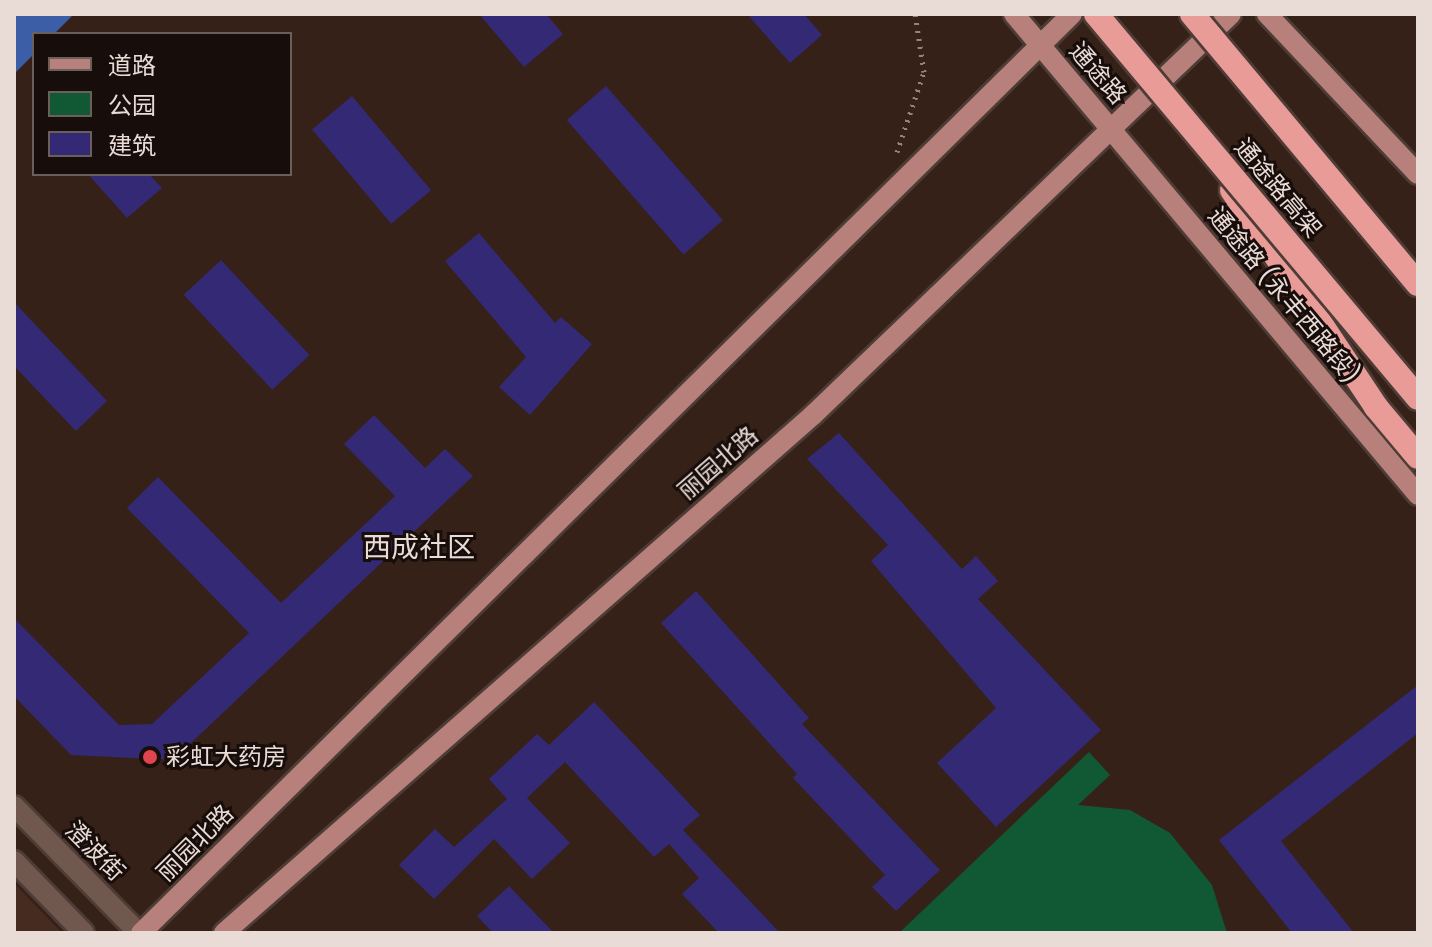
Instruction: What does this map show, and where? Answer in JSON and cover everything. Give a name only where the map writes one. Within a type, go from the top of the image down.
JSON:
[{"type":"highway","name":"通途路高架","points":[[1096,14],[1418,398]]},
{"type":"highway","name":"通途路高架","points":[[1192,14],[1418,284]]},
{"type":"highway","points":[[1193,131],[1376,407],[1418,457]]},
{"type":"main road","name":"通途路","points":[[1014,14],[1111,129]]},
{"type":"main road","name":"丽园北路","points":[[140,933],[1072,14]]},
{"type":"main road","name":"丽园北路","points":[[224,933],[813,415],[1231,14]]},
{"type":"main road","points":[[1267,14],[1418,174]]},
{"type":"main road","name":"通途路 (永丰西路段)","points":[[1111,129],[1418,495]]},
{"type":"street","name":"澄波街","points":[[14,806],[140,933]]},
{"type":"street","points":[[14,861],[84,933]]},
{"type":"path","points":[[893,164],[924,72],[915,14]]},
{"type":"shaded area","points":[[14,883],[62,933],[14,933]]},
{"type":"green space","points":[[1089,752],[1110,775],[1078,805],[1130,810],[1170,833],[1212,885],[1227,933],[899,933]]},
{"type":"water","points":[[14,14],[74,14],[56,32],[32,32],[32,56],[14,74]]},
{"type":"building","points":[[479,14],[546,14],[563,34],[524,67]]},
{"type":"building","points":[[747,14],[804,14],[822,35],[790,63]]},
{"type":"building","points":[[606,86],[723,220],[684,254],[567,120]]},
{"type":"building","points":[[352,96],[431,190],[391,224],[312,129]]},
{"type":"building","points":[[90,176],[151,176],[162,188],[127,218]]},
{"type":"building","points":[[479,233],[555,323],[561,317],[592,344],[530,415],[499,387],[526,357],[445,261]]},
{"type":"building","points":[[221,260],[310,355],[272,390],[184,295]]},
{"type":"building","points":[[14,302],[107,401],[76,431],[14,366]]},
{"type":"building","points":[[374,415],[425,468],[445,449],[473,476],[173,760],[71,755],[14,696],[14,618],[119,725],[152,724],[249,633],[127,508],[158,477],[281,603],[395,496],[344,444]]},
{"type":"building","points":[[839,433],[962,569],[976,556],[998,581],[978,599],[1101,730],[996,827],[937,763],[996,708],[871,561],[888,545],[807,459]]},
{"type":"building","points":[[696,591],[809,718],[802,724],[940,870],[896,911],[872,887],[885,875],[793,778],[797,774],[661,623]]},
{"type":"building","points":[[1418,685],[1418,733],[1281,841],[1354,933],[1292,933],[1219,840]]},
{"type":"building","points":[[594,702],[700,815],[683,830],[780,933],[719,933],[682,894],[699,878],[669,844],[654,857],[565,762],[527,798],[570,843],[532,879],[494,839],[434,899],[399,865],[435,829],[454,847],[507,799],[489,779],[537,734],[549,745]]},
{"type":"building","points":[[509,886],[554,933],[493,933],[477,916]]},
{"type":"place","name":"彩虹大药房","points":[[150,757]]},
{"type":"district","name":"西成社区","points":[[419,548]]}]
